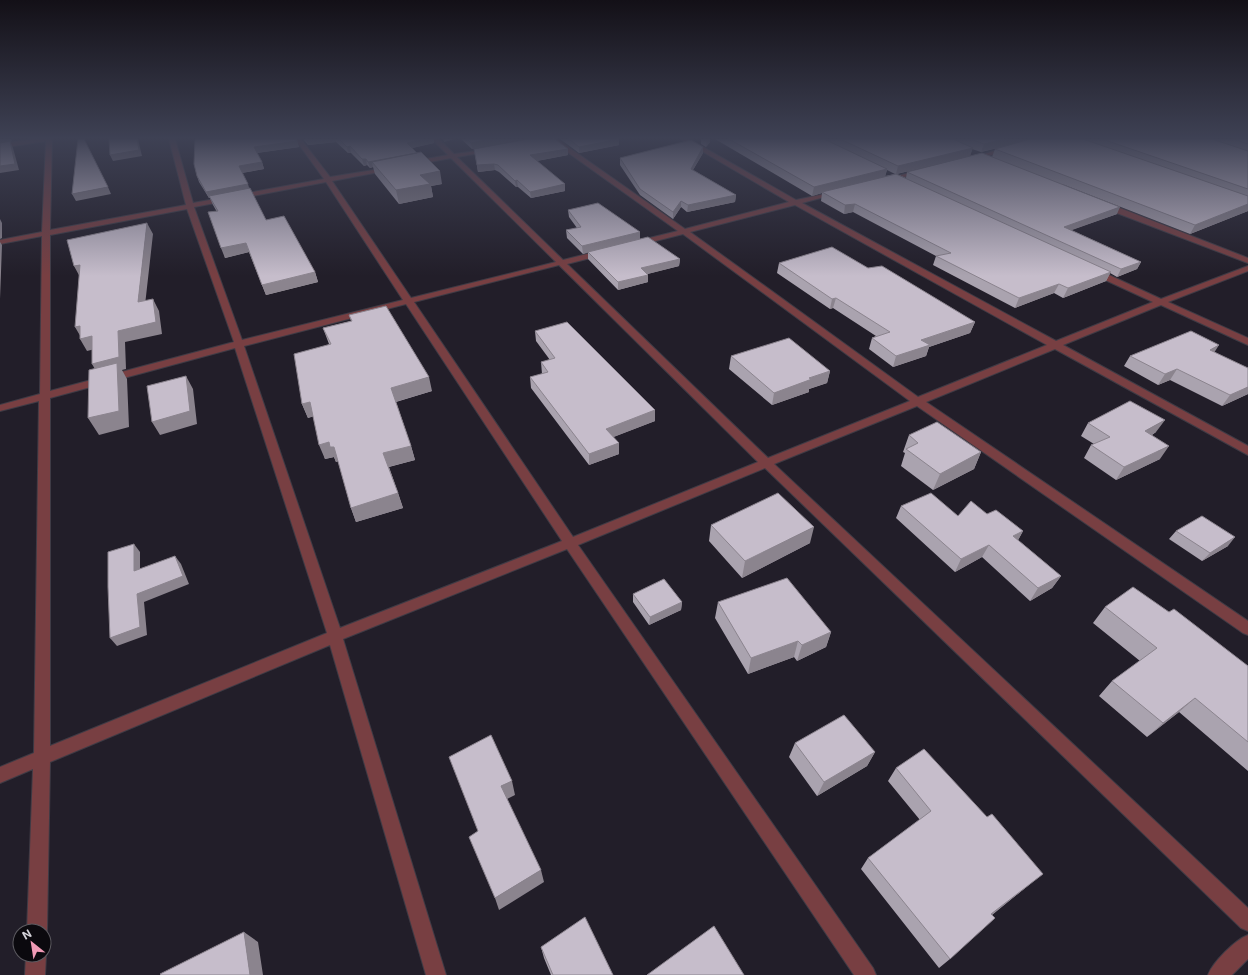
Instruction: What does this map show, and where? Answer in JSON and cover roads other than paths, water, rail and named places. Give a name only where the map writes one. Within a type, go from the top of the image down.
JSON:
[{"type":"street","points":[[37,923],[42,757],[47,184]]},
{"type":"street","points":[[184,184],[190,206],[239,344],[335,636],[436,975]]},
{"type":"street","points":[[0,242],[46,232],[304,184]]},
{"type":"street","points":[[331,184],[570,543],[866,975]]},
{"type":"street","points":[[481,184],[766,463],[1248,922]]},
{"type":"street","points":[[614,184],[683,231],[917,401],[1248,630]]},
{"type":"street","points":[[765,184],[1248,451]]},
{"type":"street","points":[[630,245],[848,190]]},
{"type":"street","points":[[1096,202],[1248,261]]},
{"type":"street","points":[[0,408],[239,344],[614,250]]},
{"type":"street","points":[[1088,268],[1248,342]]},
{"type":"street","points":[[0,775],[335,636],[570,543],[1248,268]]},
{"type":"street","points":[[1218,975],[1248,945]]},
{"type":"street","points":[[35,975],[36,963]]}]
